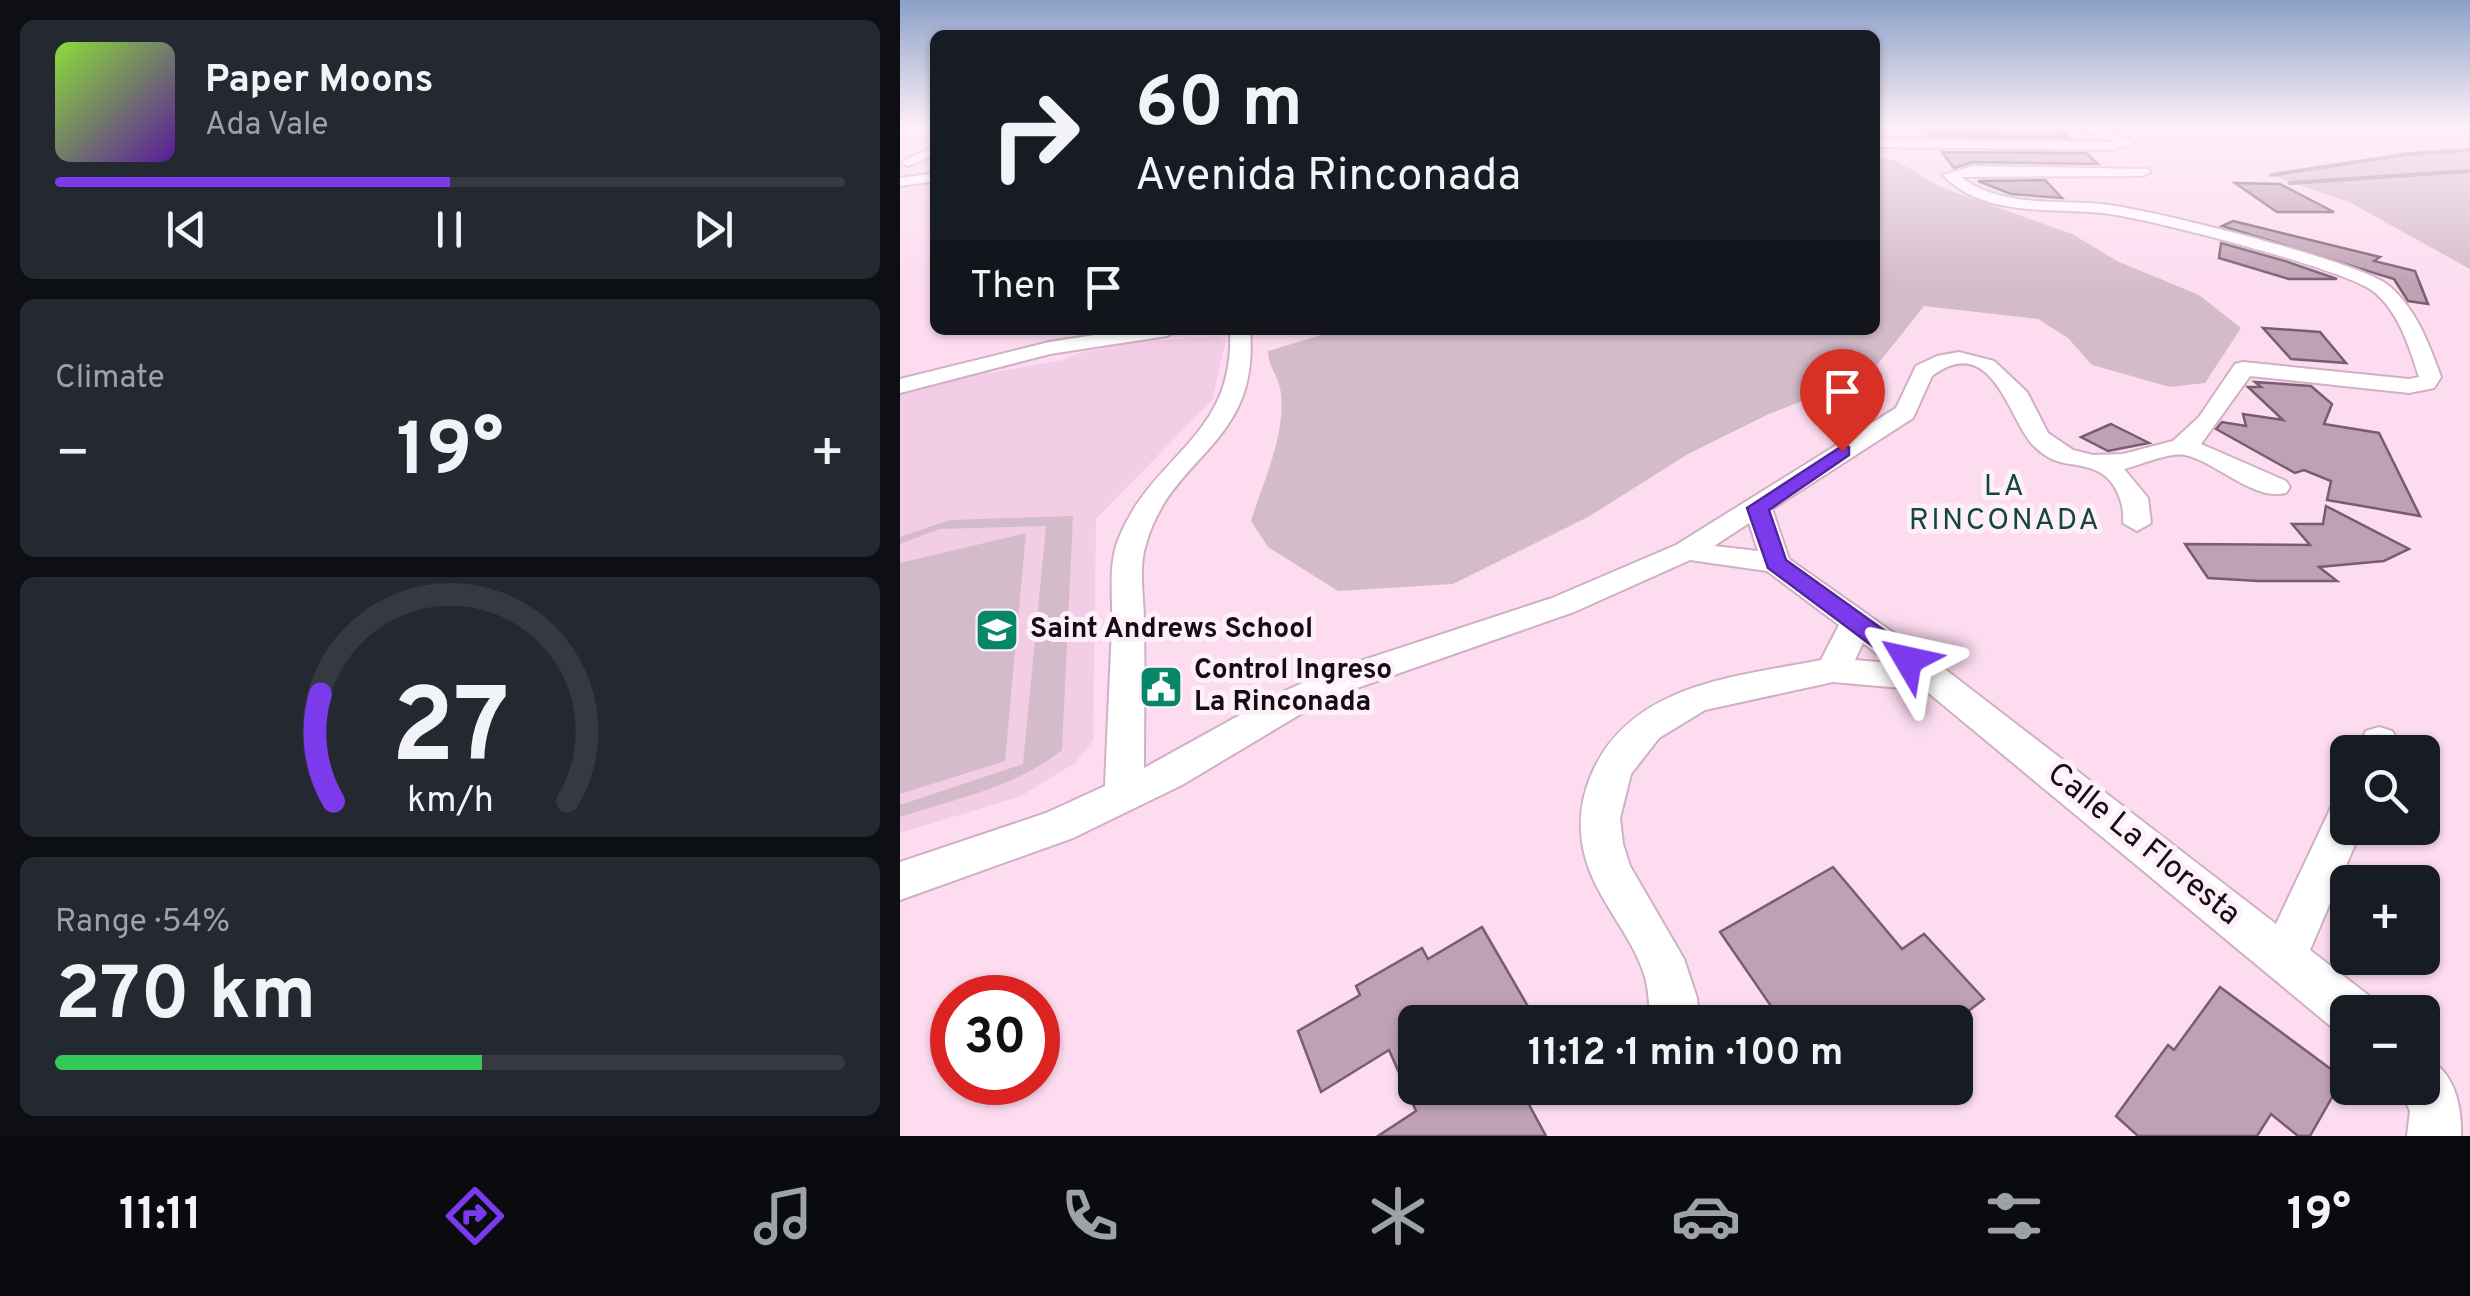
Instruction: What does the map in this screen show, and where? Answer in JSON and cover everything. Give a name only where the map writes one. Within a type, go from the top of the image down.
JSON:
[{"type":"street","points":[[1959,180],[1986,194],[2048,208],[2097,208],[2148,217],[2365,278],[2388,294],[2417,337],[2430,377],[2420,386],[2409,386],[2243,368]]},
{"type":"street","points":[[900,386],[1050,348],[1134,335]]},
{"type":"street","points":[[1124,795],[1132,540],[1164,487],[1232,404],[1244,347],[1241,335]]},
{"type":"street","points":[[900,881],[1060,826],[1290,703],[1340,681],[1563,604],[1686,551],[1905,413],[1924,371],[1960,359],[1990,365],[2003,375],[2026,410],[2036,435],[2051,448],[2070,458],[2106,465],[2131,462],[2183,446],[2216,409],[2243,368],[2241,340]]},
{"type":"street","points":[[2183,446],[2277,488]]},
{"type":"street","points":[[2106,465],[2135,496],[2140,509],[2137,524]]},
{"type":"street","points":[[1686,551],[1776,564],[1758,508]]},
{"type":"street","name":"Calle La Floresta","points":[[1776,564],[1934,679],[2330,995]]},
{"type":"street","points":[[1834,670],[1856,622]]},
{"type":"street","points":[[1674,1005],[1674,988],[1664,958],[1610,869],[1600,832],[1600,803],[1606,779],[1619,756],[1641,731],[1692,702],[1834,670],[1934,679]]},
{"type":"street","points":[[2284,958],[2334,845]]},
{"type":"street","points":[[2434,1105],[2434,1136]]},
{"type":"shaded area","points":[[1880,180],[1929,180],[2072,234],[2117,261],[2199,295],[2241,328],[2205,383],[2170,387],[2092,365],[2068,338],[2038,319],[1924,306],[1870,374],[1769,414],[1688,454],[1588,517],[1453,584],[1338,591],[1268,547],[1251,521],[1281,421],[1280,388],[1268,351],[1321,335],[1880,335]]},
{"type":"shaded area","points":[[2285,180],[2470,180],[2470,269],[2349,202]]},
{"type":"shaded area","name":"Saint Andrews School","points":[[1215,337],[1226,340],[1212,400],[1096,519],[1093,741],[1075,763],[1021,796],[900,833],[900,395],[1144,341]]},
{"type":"shaded area","points":[[1073,516],[1062,750],[1005,783],[900,817],[900,805],[1023,764],[1046,526],[939,529],[900,544],[900,537],[950,520]]},
{"type":"shaded area","points":[[1026,533],[1005,761],[900,794],[900,563]]},
{"type":"building","points":[[2045,180],[2062,198],[2011,194],[1978,181]]},
{"type":"building","points":[[2235,183],[2280,184],[2334,212],[2277,212]]},
{"type":"building","points":[[2233,221],[2380,257],[2374,261],[2415,271],[2428,304],[2408,301],[2394,279],[2222,226]]},
{"type":"building","points":[[2221,243],[2337,279],[2289,279],[2219,258]]},
{"type":"building","points":[[2263,328],[2320,332],[2346,363],[2291,359]]},
{"type":"building","points":[[2255,382],[2311,386],[2332,404],[2324,424],[2379,433],[2420,516],[2327,500],[2331,481],[2304,470],[2295,473],[2216,429],[2222,422],[2246,426],[2243,414],[2283,420],[2248,387],[2261,387]]},
{"type":"building","points":[[2111,424],[2149,443],[2108,451],[2081,437]]},
{"type":"building","points":[[2326,506],[2409,549],[2384,561],[2319,567],[2337,581],[2258,581],[2208,578],[2185,544],[2310,545],[2292,524],[2323,524]]},
{"type":"building","points":[[1833,867],[1902,949],[1924,934],[1984,999],[1973,1007],[1770,1005],[1720,932]]},
{"type":"building","points":[[1482,927],[1527,1005],[1398,1005],[1398,1070],[1389,1050],[1321,1092],[1298,1031],[1360,995],[1356,986],[1422,948],[1428,959]]},
{"type":"building","points":[[2220,987],[2330,1068],[2330,1101],[2310,1136],[2298,1136],[2271,1114],[2257,1136],[2138,1136],[2116,1116],[2168,1045],[2174,1050]]},
{"type":"building","points":[[1413,1105],[1529,1105],[1546,1136],[1378,1136],[1416,1111]]},
{"type":"waterway","points":[[2290,183],[2335,180]]},
{"type":"place","name":"Saint Andrews School","points":[[997,630]]},
{"type":"place","name":"Control Ingreso La Rinconada","points":[[1161,687]]},
{"type":"district","name":"LA RINCONADA","points":[[2005,504]]},
{"type":"route","points":[[1842,451],[1758,508],[1776,564],[1908,660]]}]
